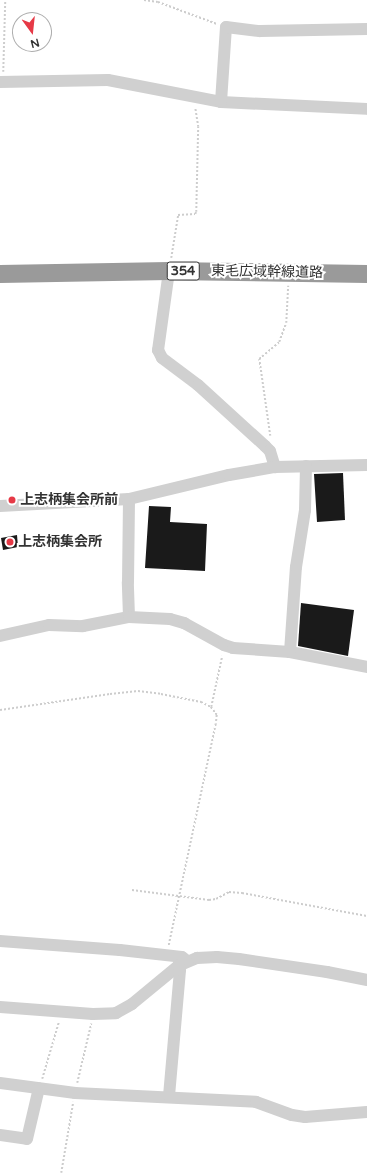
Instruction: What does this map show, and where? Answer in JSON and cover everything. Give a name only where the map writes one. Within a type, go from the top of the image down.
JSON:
[{"type":"highway","name":"東毛広域幹線道路","points":[[0,274],[168,276],[367,274]]},
{"type":"highway","name":"東毛広域幹線道路","points":[[0,284],[168,276],[289,282],[367,283]]},
{"type":"street","points":[[221,102],[226,27],[260,31],[367,29]]},
{"type":"street","points":[[1,82],[108,80],[221,102],[367,108]]},
{"type":"street","points":[[168,276],[158,350],[162,358],[198,384],[270,451],[275,467]]},
{"type":"street","points":[[0,506],[129,498],[229,475],[275,467],[367,465]]},
{"type":"street","points":[[290,652],[296,567],[305,510],[306,466]]},
{"type":"street","points":[[129,498],[129,617]]},
{"type":"street","points":[[0,636],[49,625],[83,626],[129,617],[170,619],[184,623],[224,645],[233,648],[290,652],[367,667]]},
{"type":"street","points":[[0,941],[78,946],[182,957],[183,964],[180,970],[169,1096]]},
{"type":"street","points":[[0,1007],[109,1015],[116,1013],[132,1004],[183,964],[197,958],[232,958],[327,972],[367,980]]},
{"type":"street","points":[[0,1083],[75,1093],[169,1096],[256,1102],[292,1116],[305,1117],[367,1112]]},
{"type":"street","points":[[0,1134],[26,1139],[39,1088]]},
{"type":"path","points":[[1,82],[5,0]]},
{"type":"path","points":[[144,0],[158,2],[226,27]]},
{"type":"path","points":[[168,276],[178,215],[195,214],[196,212],[198,127],[193,96]]},
{"type":"path","points":[[270,451],[271,442],[259,359],[279,342],[286,323],[289,282]]},
{"type":"path","points":[[211,706],[224,645]]},
{"type":"path","points":[[0,710],[138,691],[181,698],[211,706],[217,715],[216,724],[167,956]]},
{"type":"path","points":[[132,890],[209,900],[216,899],[229,892],[242,893],[367,916]]},
{"type":"path","points":[[39,1088],[61,1012]]},
{"type":"building","points":[[343,473],[345,520],[317,522],[314,474]]},
{"type":"building","points":[[149,506],[171,507],[170,522],[207,524],[205,571],[145,568]]},
{"type":"building","name":"上志柄集会所","points":[[17,535],[18,547],[3,550],[1,538]]},
{"type":"building","points":[[301,603],[354,610],[348,656],[298,646]]},
{"type":"place","name":"上志柄集会所前","points":[[12,500]]},
{"type":"place","name":"上志柄集会所","points":[[10,542]]}]
